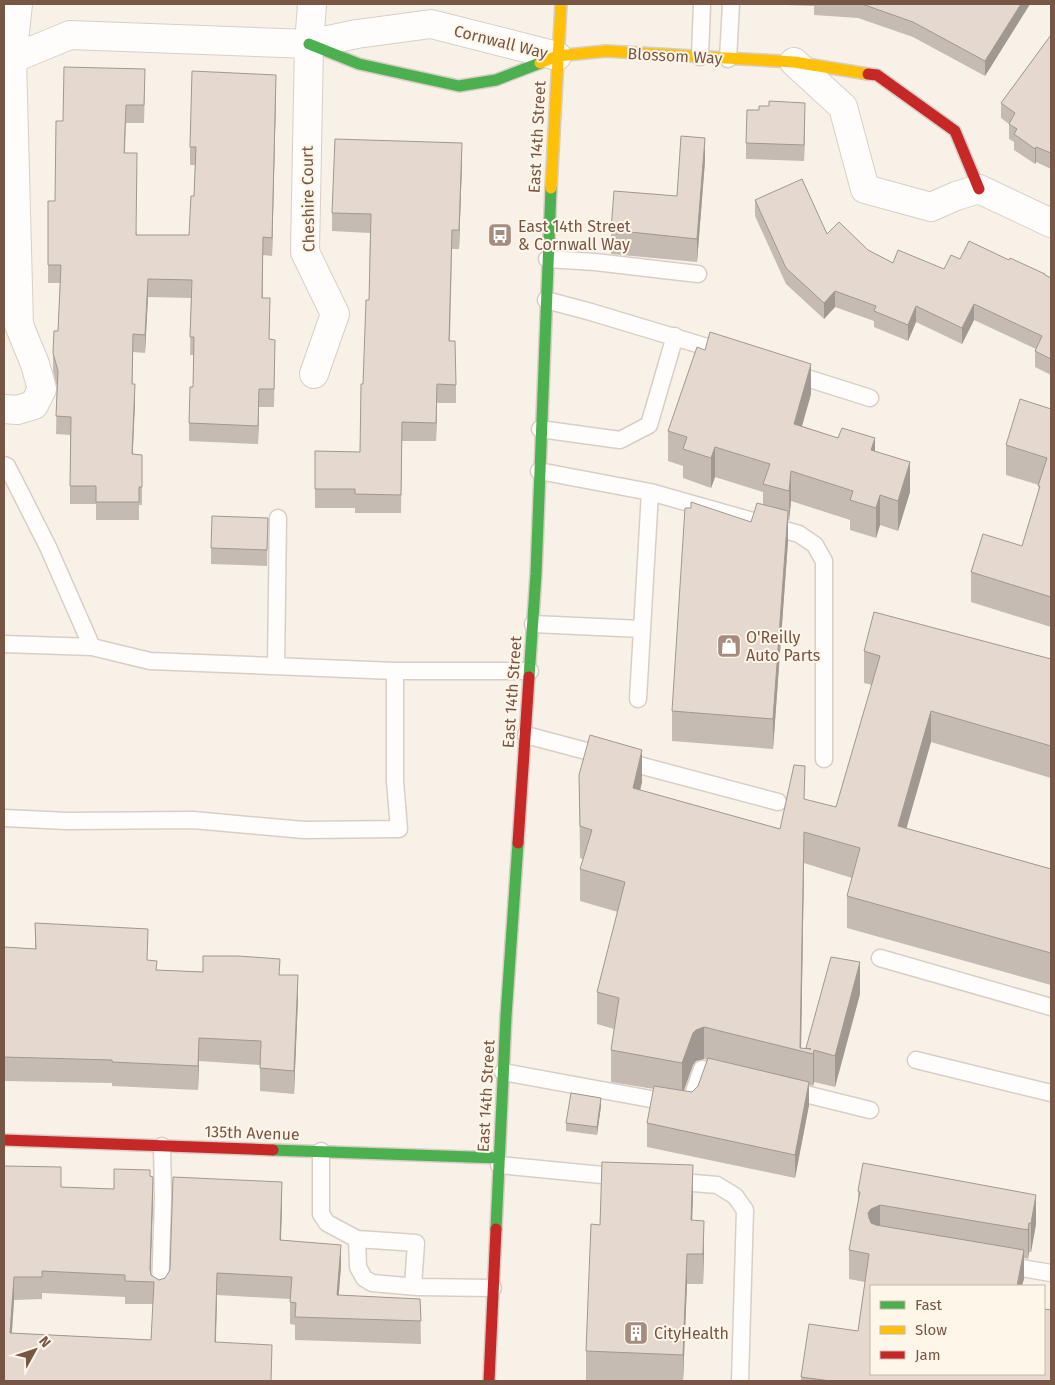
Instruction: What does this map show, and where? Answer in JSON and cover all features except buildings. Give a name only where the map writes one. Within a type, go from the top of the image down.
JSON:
[{"type":"main road","name":"East 14th Street","points":[[489,1381],[503,1072],[533,624],[540,429],[561,4]]},
{"type":"main road","name":"Cornwall Way","points":[[309,44],[359,64],[459,86],[496,80],[557,56]]},
{"type":"main road","name":"Blossom Way","points":[[557,56],[606,51],[794,62],[877,75],[956,131],[980,189]]},
{"type":"main road","name":"135th Avenue","points":[[4,1140],[321,1151],[499,1161]]},
{"type":"street","points":[[4,409],[17,410],[34,405],[42,389],[35,364],[11,336],[8,59],[18,4]]},
{"type":"street","name":"Cheshire Court","points":[[312,4],[309,44],[305,252],[335,314],[314,374]]},
{"type":"street","name":"Cornwall Way","points":[[8,59],[70,35],[309,44],[357,34],[431,24],[557,56]]},
{"type":"street","points":[[794,62],[843,107],[865,189],[932,207],[956,196],[980,189],[1051,223]]},
{"type":"lane","points":[[700,57],[702,4]]},
{"type":"lane","points":[[728,59],[731,4]]},
{"type":"lane","points":[[548,258],[698,274]]},
{"type":"lane","points":[[546,300],[674,336],[740,357]]},
{"type":"lane","points":[[540,429],[620,440],[649,425],[674,336]]},
{"type":"lane","points":[[777,369],[870,398]]},
{"type":"lane","points":[[4,465],[7,466],[48,547],[92,647]]},
{"type":"lane","points":[[539,471],[650,492],[799,534],[815,544],[824,561],[824,759]]},
{"type":"lane","points":[[638,699],[650,492]]},
{"type":"lane","points":[[276,666],[278,518]]},
{"type":"lane","points":[[533,624],[642,629]]},
{"type":"lane","points":[[4,644],[92,647],[150,662],[394,671],[530,671]]},
{"type":"lane","points":[[4,818],[68,821],[193,820],[304,830],[399,829],[395,781],[394,671]]},
{"type":"lane","points":[[526,735],[778,802]]},
{"type":"lane","points":[[880,958],[1051,1007]]},
{"type":"lane","points":[[916,1060],[1051,1093]]},
{"type":"lane","points":[[503,1072],[689,1106],[702,1069],[740,1078]]},
{"type":"lane","points":[[777,1087],[870,1110]]},
{"type":"lane","points":[[160,1292],[163,1199],[162,1146]]},
{"type":"lane","points":[[321,1151],[321,1214],[327,1223],[357,1239],[416,1243],[413,1286]]},
{"type":"lane","points":[[499,1161],[638,1178]]},
{"type":"lane","points":[[658,1180],[717,1186],[735,1196],[745,1210],[740,1381]]},
{"type":"lane","points":[[357,1239],[358,1266],[364,1278],[372,1283],[493,1288]]},
{"type":"lane","points":[[984,1262],[1051,1273]]},
{"type":"traffic: fast","points":[[309,44],[359,64],[459,86],[496,80],[540,63]]},
{"type":"traffic: fast","points":[[529,677],[536,574],[551,188]]},
{"type":"traffic: fast","points":[[496,1229],[506,1016],[518,843]]},
{"type":"traffic: fast","points":[[273,1150],[499,1158]]},
{"type":"traffic: slow","points":[[551,188],[561,4]]},
{"type":"traffic: slow","points":[[540,63],[557,56],[606,51],[794,62],[868,74]]},
{"type":"traffic: jam","points":[[868,74],[877,75],[955,131],[979,189]]},
{"type":"traffic: jam","points":[[518,843],[529,677]]},
{"type":"traffic: jam","points":[[4,1140],[273,1150]]},
{"type":"traffic: jam","points":[[489,1381],[496,1229]]},
{"type":"place","name":"East 14th Street & Cornwall Way","points":[[500,235]]},
{"type":"place","name":"O'Reilly Auto Parts","points":[[729,646]]},
{"type":"place","name":"CityHealth","points":[[636,1333]]}]
